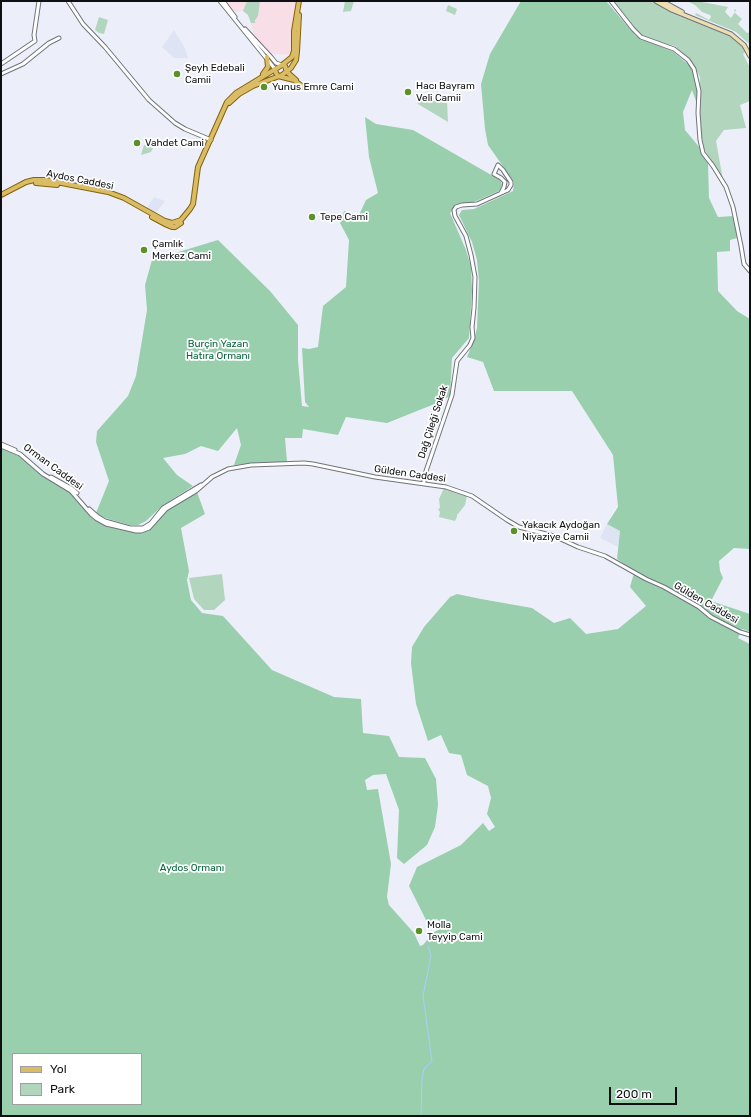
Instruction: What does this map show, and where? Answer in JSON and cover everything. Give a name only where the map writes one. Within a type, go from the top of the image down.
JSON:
[{"type":"main road","points":[[282,65],[286,68],[287,72],[303,87],[294,80],[277,74],[276,69],[282,65],[290,60],[294,51],[294,31],[300,1]]},
{"type":"main road","points":[[294,78],[292,72],[296,60],[300,1]]},
{"type":"main road","points":[[656,1],[672,10],[731,34],[744,45],[750,56]]},
{"type":"main road","points":[[662,1],[682,12],[731,32],[744,41],[750,51]]},
{"type":"main road","points":[[258,79],[268,68],[267,57]]},
{"type":"main road","points":[[280,76],[291,68],[296,60]]},
{"type":"main road","name":"Aydos Caddesi","points":[[1,196],[26,182],[46,180],[114,194],[173,225],[185,220],[194,206],[197,197],[200,170],[210,140],[228,99],[236,92],[276,69]]},
{"type":"main road","name":"Aydos Caddesi","points":[[210,140],[230,101],[253,86],[280,76]]},
{"type":"street","points":[[38,1],[34,35],[35,41],[43,47]]},
{"type":"street","points":[[68,1],[83,24],[106,47],[153,104],[175,123],[210,140]]},
{"type":"street","points":[[221,1],[276,69]]},
{"type":"street","points":[[221,1],[276,63],[282,65]]},
{"type":"street","points":[[611,1],[641,37],[674,49],[688,60],[694,69],[699,91],[698,113],[700,140],[704,154],[726,187],[733,207],[744,264],[750,271]]},
{"type":"street","points":[[1,74],[23,64],[43,47],[59,38]]},
{"type":"street","points":[[1,64],[35,41]]},
{"type":"street","points":[[498,165],[504,171],[511,185],[508,190],[501,193],[505,182],[494,174],[498,165]]},
{"type":"street","points":[[498,176],[502,176],[504,171]]},
{"type":"street","name":"Dağ Çileği Sokak","points":[[424,484],[426,470],[452,395],[457,361],[470,345],[473,338],[472,326],[475,277],[472,255],[466,236],[454,216],[454,210],[456,207],[462,205],[477,204],[501,193]]},
{"type":"street","name":"Orman Caddesi","points":[[1,445],[16,451],[29,459],[44,473],[74,490],[96,516],[108,522],[130,528],[147,526],[163,508],[204,483]]},
{"type":"street","name":"Gülden Caddesi","points":[[204,483],[216,475],[232,468],[250,465],[304,463],[375,477],[446,487],[472,496],[519,527],[554,536],[578,547],[605,556],[699,607],[711,617],[740,632],[750,635]]},
{"type":"shaded area","points":[[226,1],[297,1],[294,18],[292,49],[290,55],[271,54],[255,37],[248,15],[243,11],[235,12]]},
{"type":"shaded area","points":[[174,30],[185,48],[188,58],[174,58],[162,47]]},
{"type":"shaded area","points":[[154,197],[165,201],[155,214],[146,209]]},
{"type":"shaded area","points":[[607,524],[620,531],[618,547],[600,538]]},
{"type":"green space","points":[[247,1],[260,1],[258,16],[255,23],[251,23],[248,15],[243,11]]},
{"type":"green space","points":[[345,1],[354,1],[351,11],[343,12]]},
{"type":"green space","name":"Aydos Ormanı","points":[[521,1],[606,1],[636,36],[672,51],[689,65],[697,78],[697,104],[692,90],[683,112],[685,130],[700,148],[708,163],[709,198],[718,217],[734,216],[737,238],[730,240],[730,251],[717,252],[718,291],[737,311],[750,319],[750,549],[734,548],[719,561],[720,571],[723,578],[711,601],[750,614],[750,632],[742,629],[738,638],[750,644],[750,1116],[1,1116],[1,448],[19,456],[41,475],[71,493],[93,519],[121,529],[138,531],[149,527],[164,511],[197,492],[205,514],[181,528],[189,571],[187,580],[191,600],[202,613],[223,616],[272,670],[334,697],[361,699],[363,733],[389,736],[399,757],[425,758],[436,779],[438,805],[435,827],[427,845],[404,864],[397,858],[399,810],[386,774],[373,775],[365,780],[367,790],[378,789],[391,864],[387,897],[389,905],[414,933],[420,946],[423,945],[434,932],[446,926],[437,919],[427,922],[409,886],[417,867],[461,845],[483,823],[489,831],[495,827],[487,814],[491,798],[488,786],[467,775],[461,755],[449,753],[441,735],[428,741],[416,704],[411,663],[412,647],[424,627],[450,597],[457,594],[532,608],[554,623],[570,618],[586,634],[618,629],[646,606],[630,587],[634,573],[630,568],[617,559],[620,531],[607,524],[618,507],[613,455],[572,391],[494,391],[483,362],[467,357],[477,328],[479,281],[477,260],[472,242],[459,215],[462,210],[474,209],[513,191],[514,182],[488,145],[481,84],[490,54]]},
{"type":"green space","points":[[614,1],[652,1],[668,11],[733,37],[741,43],[745,52],[743,54],[750,68],[750,101],[740,105],[746,128],[724,130],[716,141],[723,180],[702,146],[700,77],[692,62],[675,46],[654,41],[639,33]]},
{"type":"green space","points":[[687,1],[697,1],[728,7],[725,12],[731,18],[735,12],[734,10],[736,9],[735,13],[742,19],[738,24],[747,33],[750,32],[750,42],[748,43],[736,32],[695,15],[696,13],[709,20],[711,17]]},
{"type":"green space","points":[[448,5],[457,9],[455,15],[446,11]]},
{"type":"green space","points":[[99,17],[108,20],[104,34],[95,30]]},
{"type":"green space","points":[[417,101],[447,101],[448,122],[418,104]]},
{"type":"green space","name":"Burçin Yazan Hatıra Ormanı","points":[[365,117],[376,124],[413,130],[500,180],[502,184],[501,190],[474,202],[457,205],[450,213],[466,250],[471,267],[472,290],[469,338],[452,358],[450,396],[437,403],[387,423],[346,417],[338,435],[303,429],[302,438],[285,438],[287,462],[234,465],[241,445],[237,428],[218,451],[201,446],[185,454],[163,458],[177,475],[193,486],[163,505],[146,521],[138,525],[129,525],[102,517],[96,513],[109,481],[96,442],[97,431],[128,396],[136,376],[147,310],[145,285],[152,260],[218,240],[270,291],[298,325],[298,360],[302,406],[309,407],[305,402],[302,348],[309,349],[318,347],[323,306],[346,287],[349,240],[340,223],[344,211],[359,215],[366,200],[378,193],[369,157]]},
{"type":"green space","points":[[144,145],[153,148],[151,152],[141,155]]},
{"type":"green space","points":[[444,488],[467,496],[465,505],[457,514],[455,521],[439,517],[439,499]]},
{"type":"green space","points":[[222,574],[225,600],[214,610],[204,610],[194,599],[189,578]]},
{"type":"waterway","points":[[421,1116],[422,1079],[424,1069],[432,1061],[423,996],[431,956],[428,946]]},
{"type":"place","name":"Şeyh Edebali Camii","points":[[177,74]]},
{"type":"place","name":"Yunus Emre Cami","points":[[264,87]]},
{"type":"place","name":"Hacı Bayram Veli Camii","points":[[408,92]]},
{"type":"place","name":"Vahdet Cami","points":[[137,143]]},
{"type":"place","name":"Tepe Cami","points":[[312,217]]},
{"type":"place","name":"Çamlık Merkez Cami","points":[[144,250]]},
{"type":"place","name":"Yakacık Aydoğan Niyaziye Camii","points":[[514,531]]},
{"type":"place","name":"Molla Teyyip Cami","points":[[419,931]]}]
